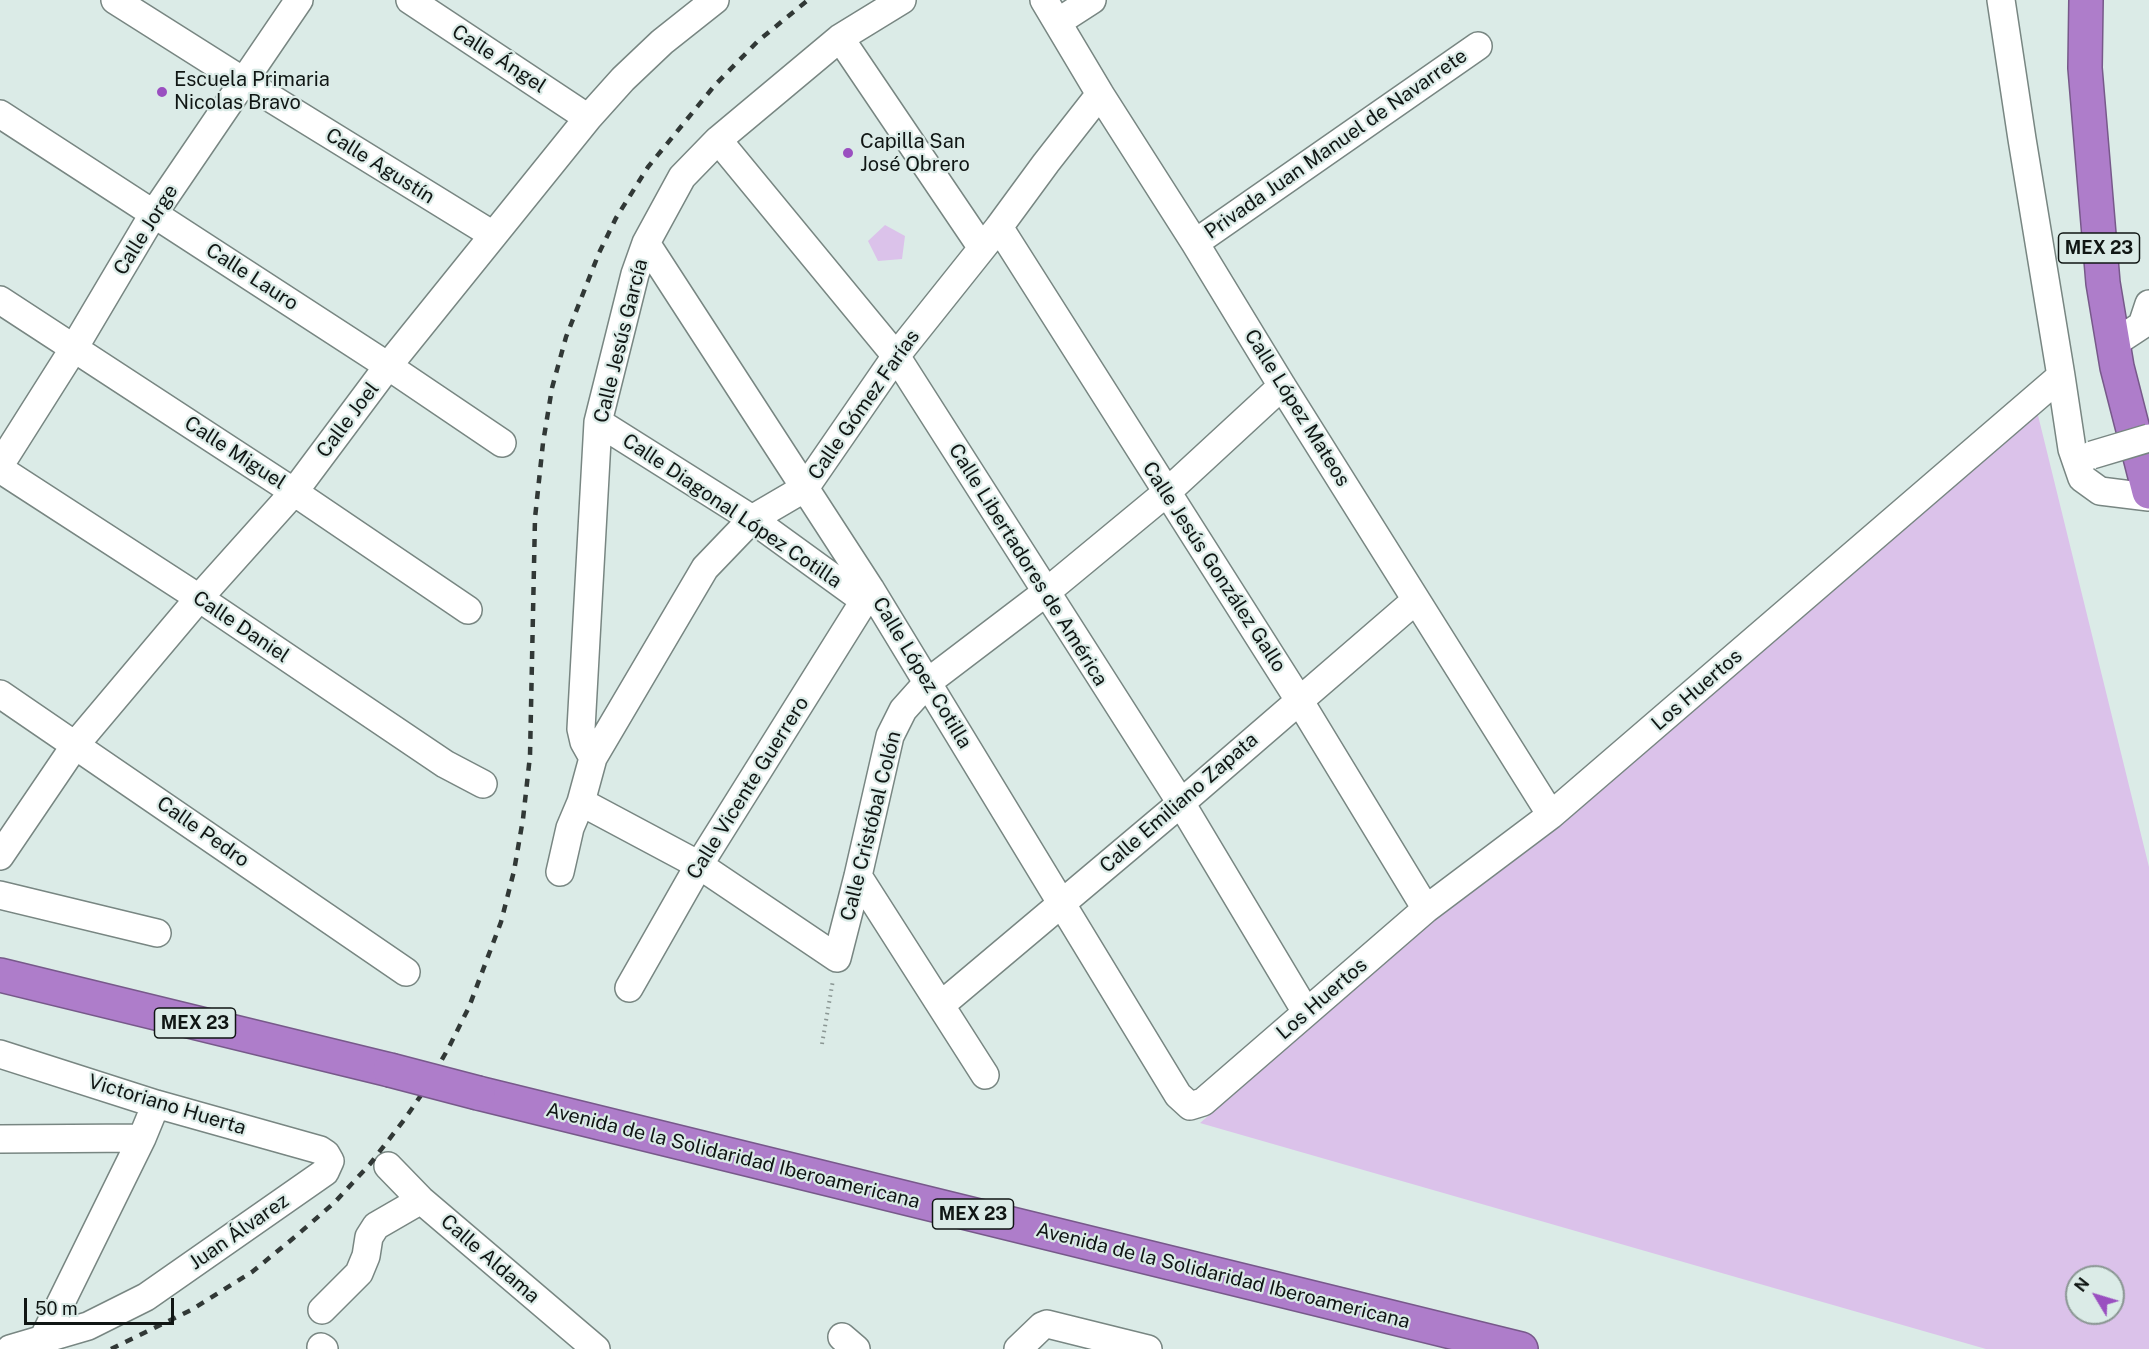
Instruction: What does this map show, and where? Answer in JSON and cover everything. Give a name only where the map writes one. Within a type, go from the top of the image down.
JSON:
[{"type":"highway","name":"MEX 23","points":[[2086,0],[2085,68],[2103,283],[2113,344],[2149,492]]},
{"type":"highway","name":"Avenida de la Solidaridad Iberoamericana","points":[[0,975],[1521,1349]]},
{"type":"street","name":"Calle Agustín","points":[[115,0],[493,235]]},
{"type":"street","name":"Calle Jorge","points":[[0,467],[154,213],[299,0]]},
{"type":"street","name":"Calle Ángel","points":[[410,0],[588,118]]},
{"type":"street","name":"Calle Joel","points":[[0,856],[76,744],[199,598],[294,492],[388,366],[588,118],[623,79],[662,42],[715,0]]},
{"type":"street","name":"Calle Jesús García","points":[[593,758],[584,742],[581,729],[598,422],[635,274],[646,243],[682,177],[718,140],[840,38],[902,0]]},
{"type":"street","points":[[1051,11],[1092,0]]},
{"type":"street","points":[[2001,0],[2072,449],[2082,478],[2100,491],[2149,497]]},
{"type":"street","name":"Calle López Mateos","points":[[1051,11],[1100,94],[1551,815]]},
{"type":"street","points":[[840,38],[982,248]]},
{"type":"street","name":"Privada Juan Manuel de Navarrete","points":[[1195,243],[1478,46]]},
{"type":"street","name":"Calle Gómez Farías","points":[[560,872],[570,828],[581,802],[593,758],[705,568],[752,519],[805,489],[896,356],[999,227],[1100,94]]},
{"type":"street","name":"Calle Lauro","points":[[0,114],[388,366],[502,443]]},
{"type":"street","name":"Calle Libertadores de América","points":[[718,140],[896,356],[1181,803],[1306,1011]]},
{"type":"street","name":"Calle Jesús González Gallo","points":[[999,227],[1299,700],[1426,909]]},
{"type":"street","name":"Calle López Cotilla","points":[[646,243],[805,489],[868,595],[928,682],[1178,1095],[1190,1106]]},
{"type":"street","name":"Calle Miguel","points":[[0,300],[294,492],[468,610]]},
{"type":"street","points":[[2113,344],[2142,325],[2149,304]]},
{"type":"street","name":"Los Huertos","points":[[1190,1106],[1203,1102],[1426,909],[1551,815],[2061,376]]},
{"type":"street","name":"Calle Cristóbal Colón","points":[[837,958],[890,736],[903,710],[928,682],[1045,593],[1166,493],[1282,386]]},
{"type":"street","name":"Calle Diagonal López Cotilla","points":[[598,422],[868,595]]},
{"type":"street","points":[[2092,455],[2149,438]]},
{"type":"street","name":"Calle Daniel","points":[[0,467],[445,764],[483,784]]},
{"type":"street","name":"Calle Vicente Guerrero","points":[[629,988],[699,865],[868,595]]},
{"type":"street","name":"Calle Emiliano Zapata","points":[[941,1005],[1181,803],[1416,600]]},
{"type":"street","name":"Calle Pedro","points":[[0,694],[405,972]]},
{"type":"street","points":[[581,802],[699,865],[837,958]]},
{"type":"street","points":[[858,876],[985,1075]]},
{"type":"street","points":[[0,895],[157,933]]},
{"type":"street","name":"Victoriano Huerta","points":[[0,1054],[156,1104],[320,1150],[330,1161]]},
{"type":"street","points":[[43,1339],[142,1138],[156,1104]]},
{"type":"street","points":[[0,1139],[142,1138]]},
{"type":"street","name":"Juan Álvarez","points":[[10,1349],[88,1326],[146,1297],[325,1172],[330,1161]]},
{"type":"street","name":"Calle Aldama","points":[[388,1166],[421,1200],[577,1344]]},
{"type":"street","points":[[322,1310],[359,1273],[366,1256],[369,1237],[376,1226],[421,1200]]},
{"type":"street","points":[[1018,1349],[1047,1324],[1148,1349]]},
{"type":"path","points":[[822,1044],[837,958]]},
{"type":"shaded area","points":[[885,225],[905,236],[902,259],[878,261],[868,241]]},
{"type":"shaded area","points":[[2034,399],[2149,867],[2149,1349],[1986,1349],[1200,1123]]},
{"type":"railway","points":[[111,1349],[191,1310],[252,1272],[335,1202],[370,1164],[404,1120],[448,1049],[469,1007],[501,922],[514,871],[523,819],[530,756],[535,518],[552,388],[566,337],[599,253],[616,218],[648,167],[715,85],[758,41],[808,0]]},
{"type":"place","name":"Escuela Primaria Nicolas Bravo","points":[[162,92]]},
{"type":"place","name":"Capilla San José Obrero","points":[[848,153]]}]
